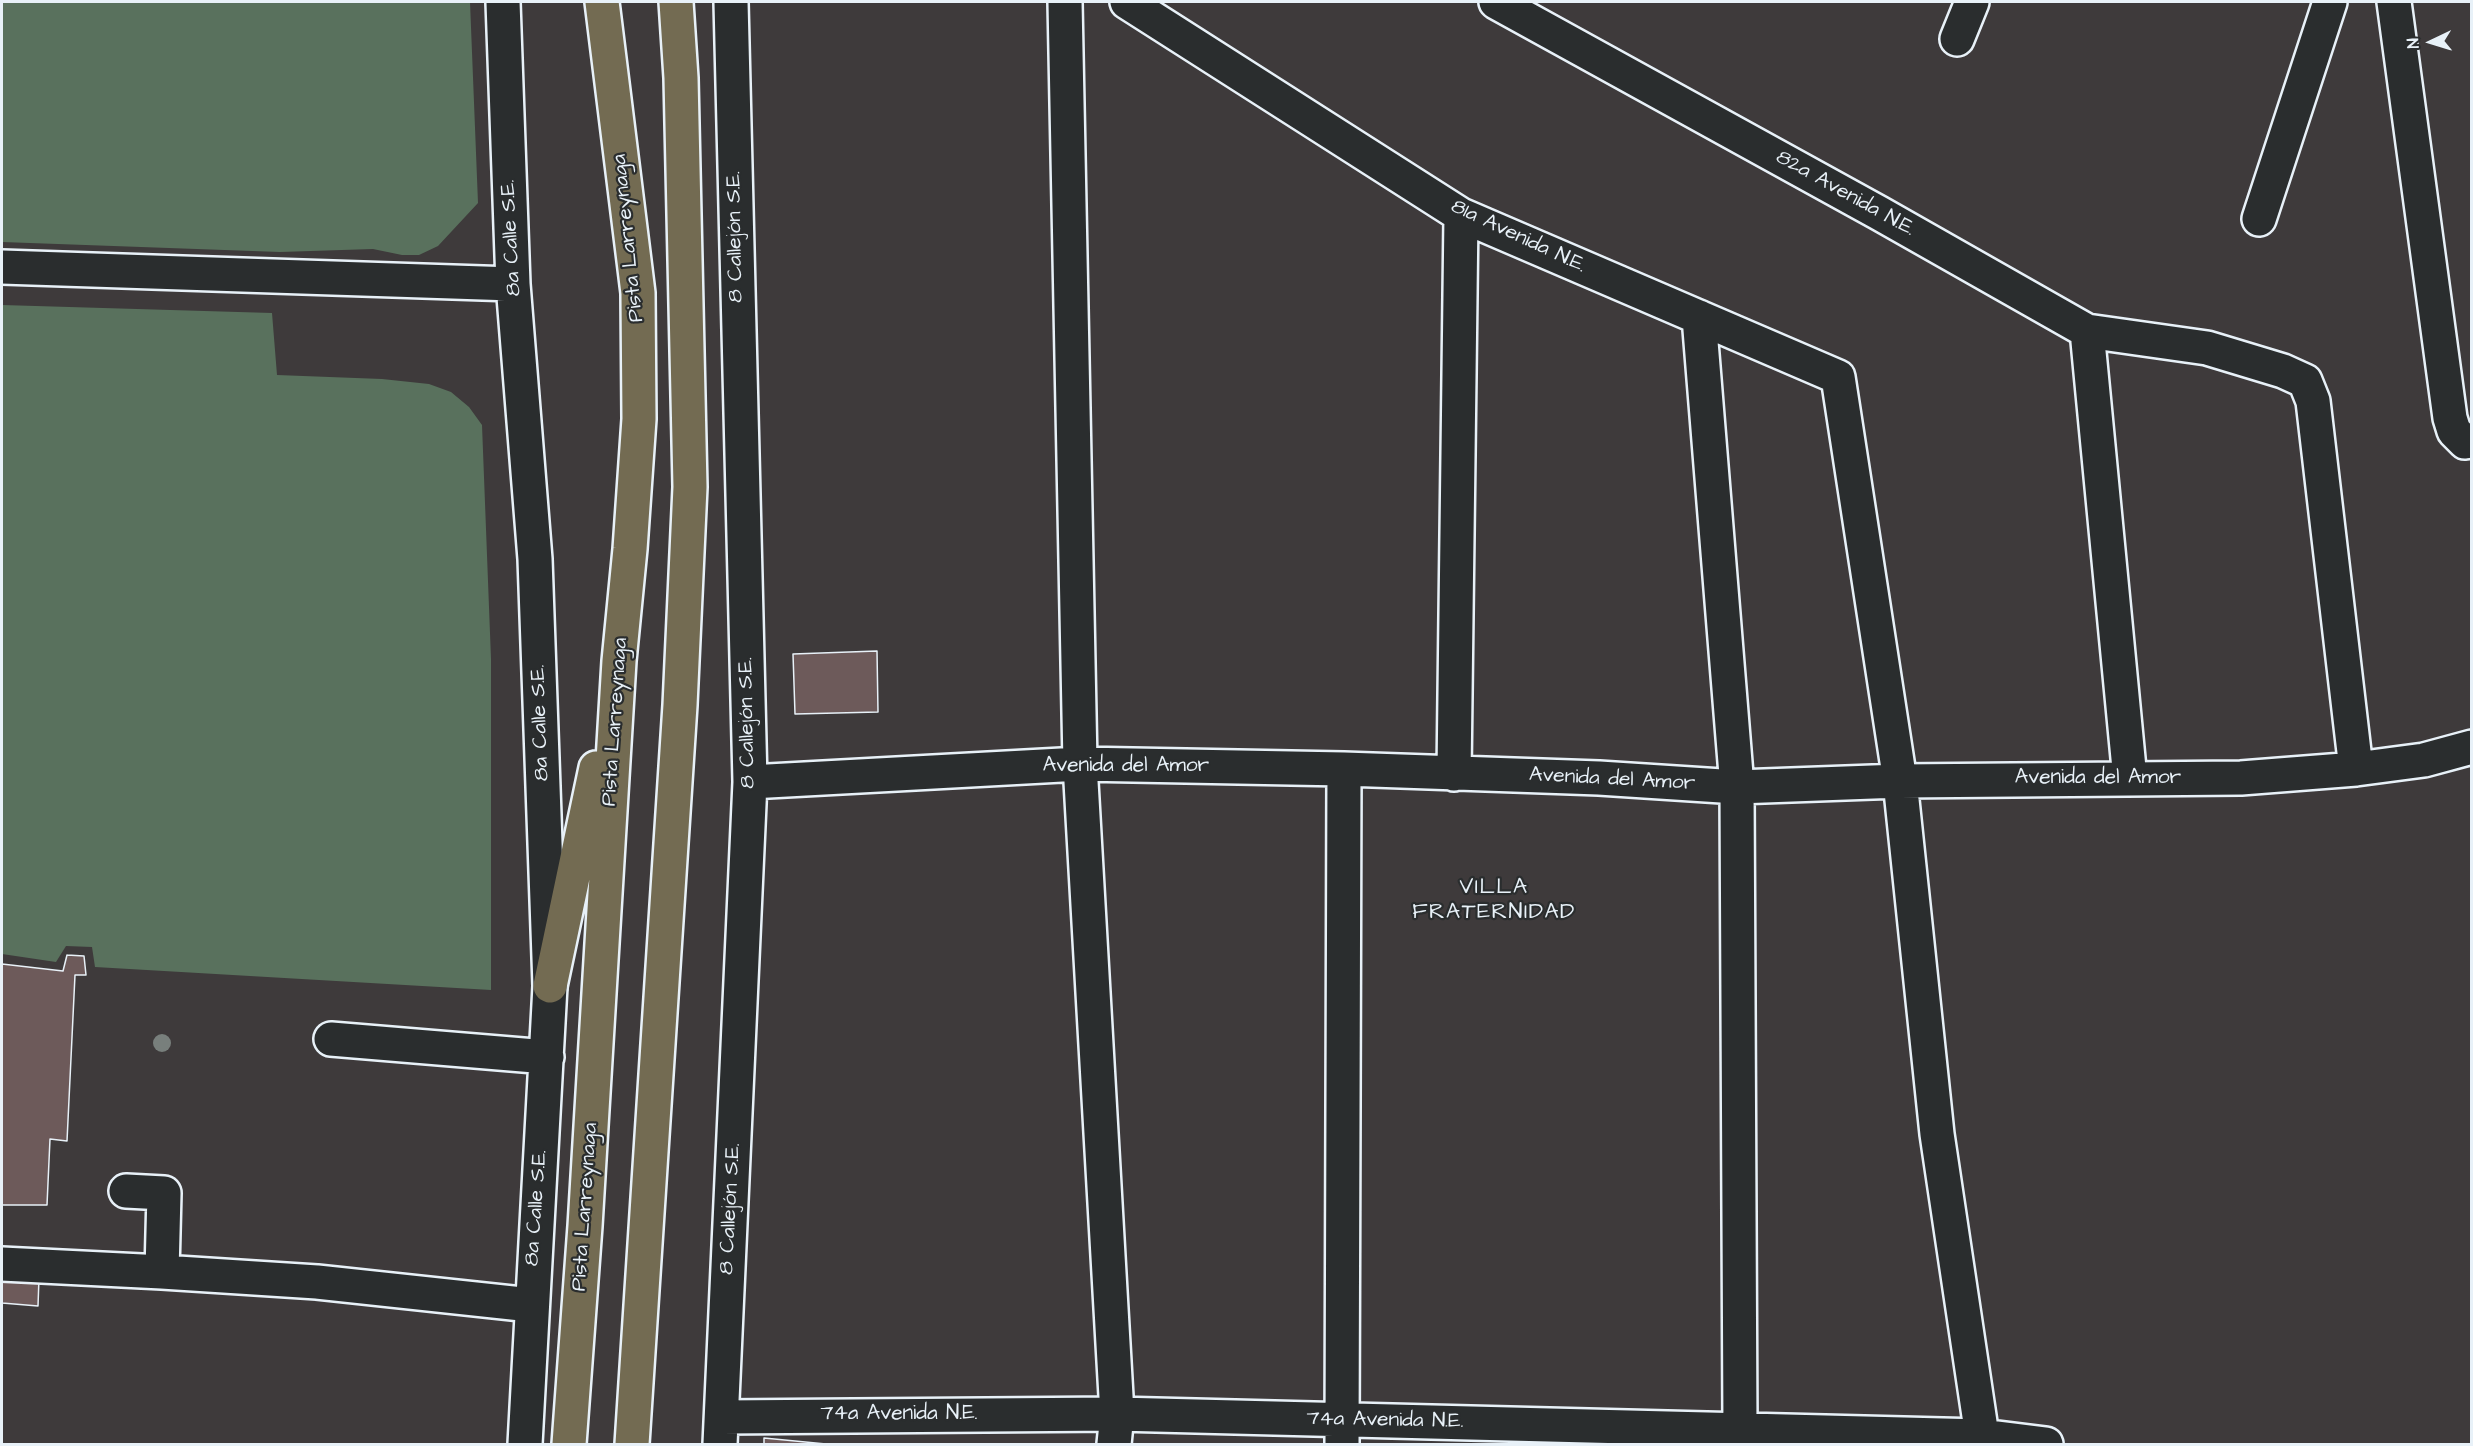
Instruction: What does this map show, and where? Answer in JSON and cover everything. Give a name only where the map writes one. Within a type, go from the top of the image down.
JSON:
[{"type":"main road","name":"Pista Larreynaga","points":[[569,1444],[585,1226],[619,661],[639,419],[639,323],[634,259],[602,2]]},
{"type":"main road","points":[[632,1444],[680,705],[690,487],[681,78],[676,2]]},
{"type":"main road","points":[[550,986],[619,661]]},
{"type":"street","name":"8a Calle S.E.","points":[[503,2],[513,284],[535,559],[550,986],[525,1444]]},
{"type":"street","name":"8 Callejón S.E.","points":[[721,1431],[750,782],[731,2]]},
{"type":"street","points":[[1065,2],[1080,764],[1116,1429]]},
{"type":"street","name":"81a Avenida N.E.","points":[[1127,2],[1461,215],[1838,377],[1900,781]]},
{"type":"street","name":"82a Avenida N.E.","points":[[1496,2],[1880,213],[2087,331],[2207,348],[2283,371],[2305,381],[2313,400],[2356,769]]},
{"type":"street","points":[[1957,39],[1972,2]]},
{"type":"street","points":[[2259,219],[2330,2]]},
{"type":"street","points":[[2394,2],[2450,418],[2454,431],[2465,442],[2472,441]]},
{"type":"street","points":[[1454,774],[1461,215]]},
{"type":"street","points":[[2,267],[513,284]]},
{"type":"street","points":[[1699,317],[1737,786],[1740,1429]]},
{"type":"street","points":[[2087,331],[2130,780]]},
{"type":"street","name":"Avenida del Amor","points":[[750,782],[1080,764],[1344,769],[1599,778],[1737,786],[1900,781],[2241,778],[2356,769],[2424,760],[2472,747]]},
{"type":"street","points":[[1342,1432],[1344,769]]},
{"type":"street","points":[[1900,781],[1937,1134],[1982,1436]]},
{"type":"street","points":[[331,1039],[547,1057]]},
{"type":"street","points":[[126,1191],[164,1193],[162,1272]]},
{"type":"street","points":[[2,1264],[162,1272],[274,1290],[316,1282],[531,1305]]},
{"type":"street","name":"74a Avenida N.E.","points":[[721,1431],[1116,1429],[1652,1436],[1740,1429],[1982,1436],[2046,1444]]},
{"type":"green space","points":[[2,2],[470,2],[478,203],[438,246],[419,255],[402,255],[373,249],[280,252],[2,242]]},
{"type":"green space","points":[[2,305],[272,313],[277,375],[382,379],[429,384],[451,392],[469,407],[482,425],[491,659],[491,990],[95,967],[92,947],[66,946],[56,962],[2,954]]},
{"type":"building","points":[[877,651],[878,712],[795,714],[793,654]]},
{"type":"building","points":[[67,955],[84,956],[86,975],[75,975],[67,1141],[50,1139],[47,1205],[2,1205],[2,964],[63,971]]},
{"type":"building","points":[[2,1276],[39,1278],[38,1306],[2,1303]]},
{"type":"building","points":[[764,1438],[826,1444],[764,1444]]},
{"type":"district","name":"VILLA FRATERNIDAD","points":[[1494,900]]}]
